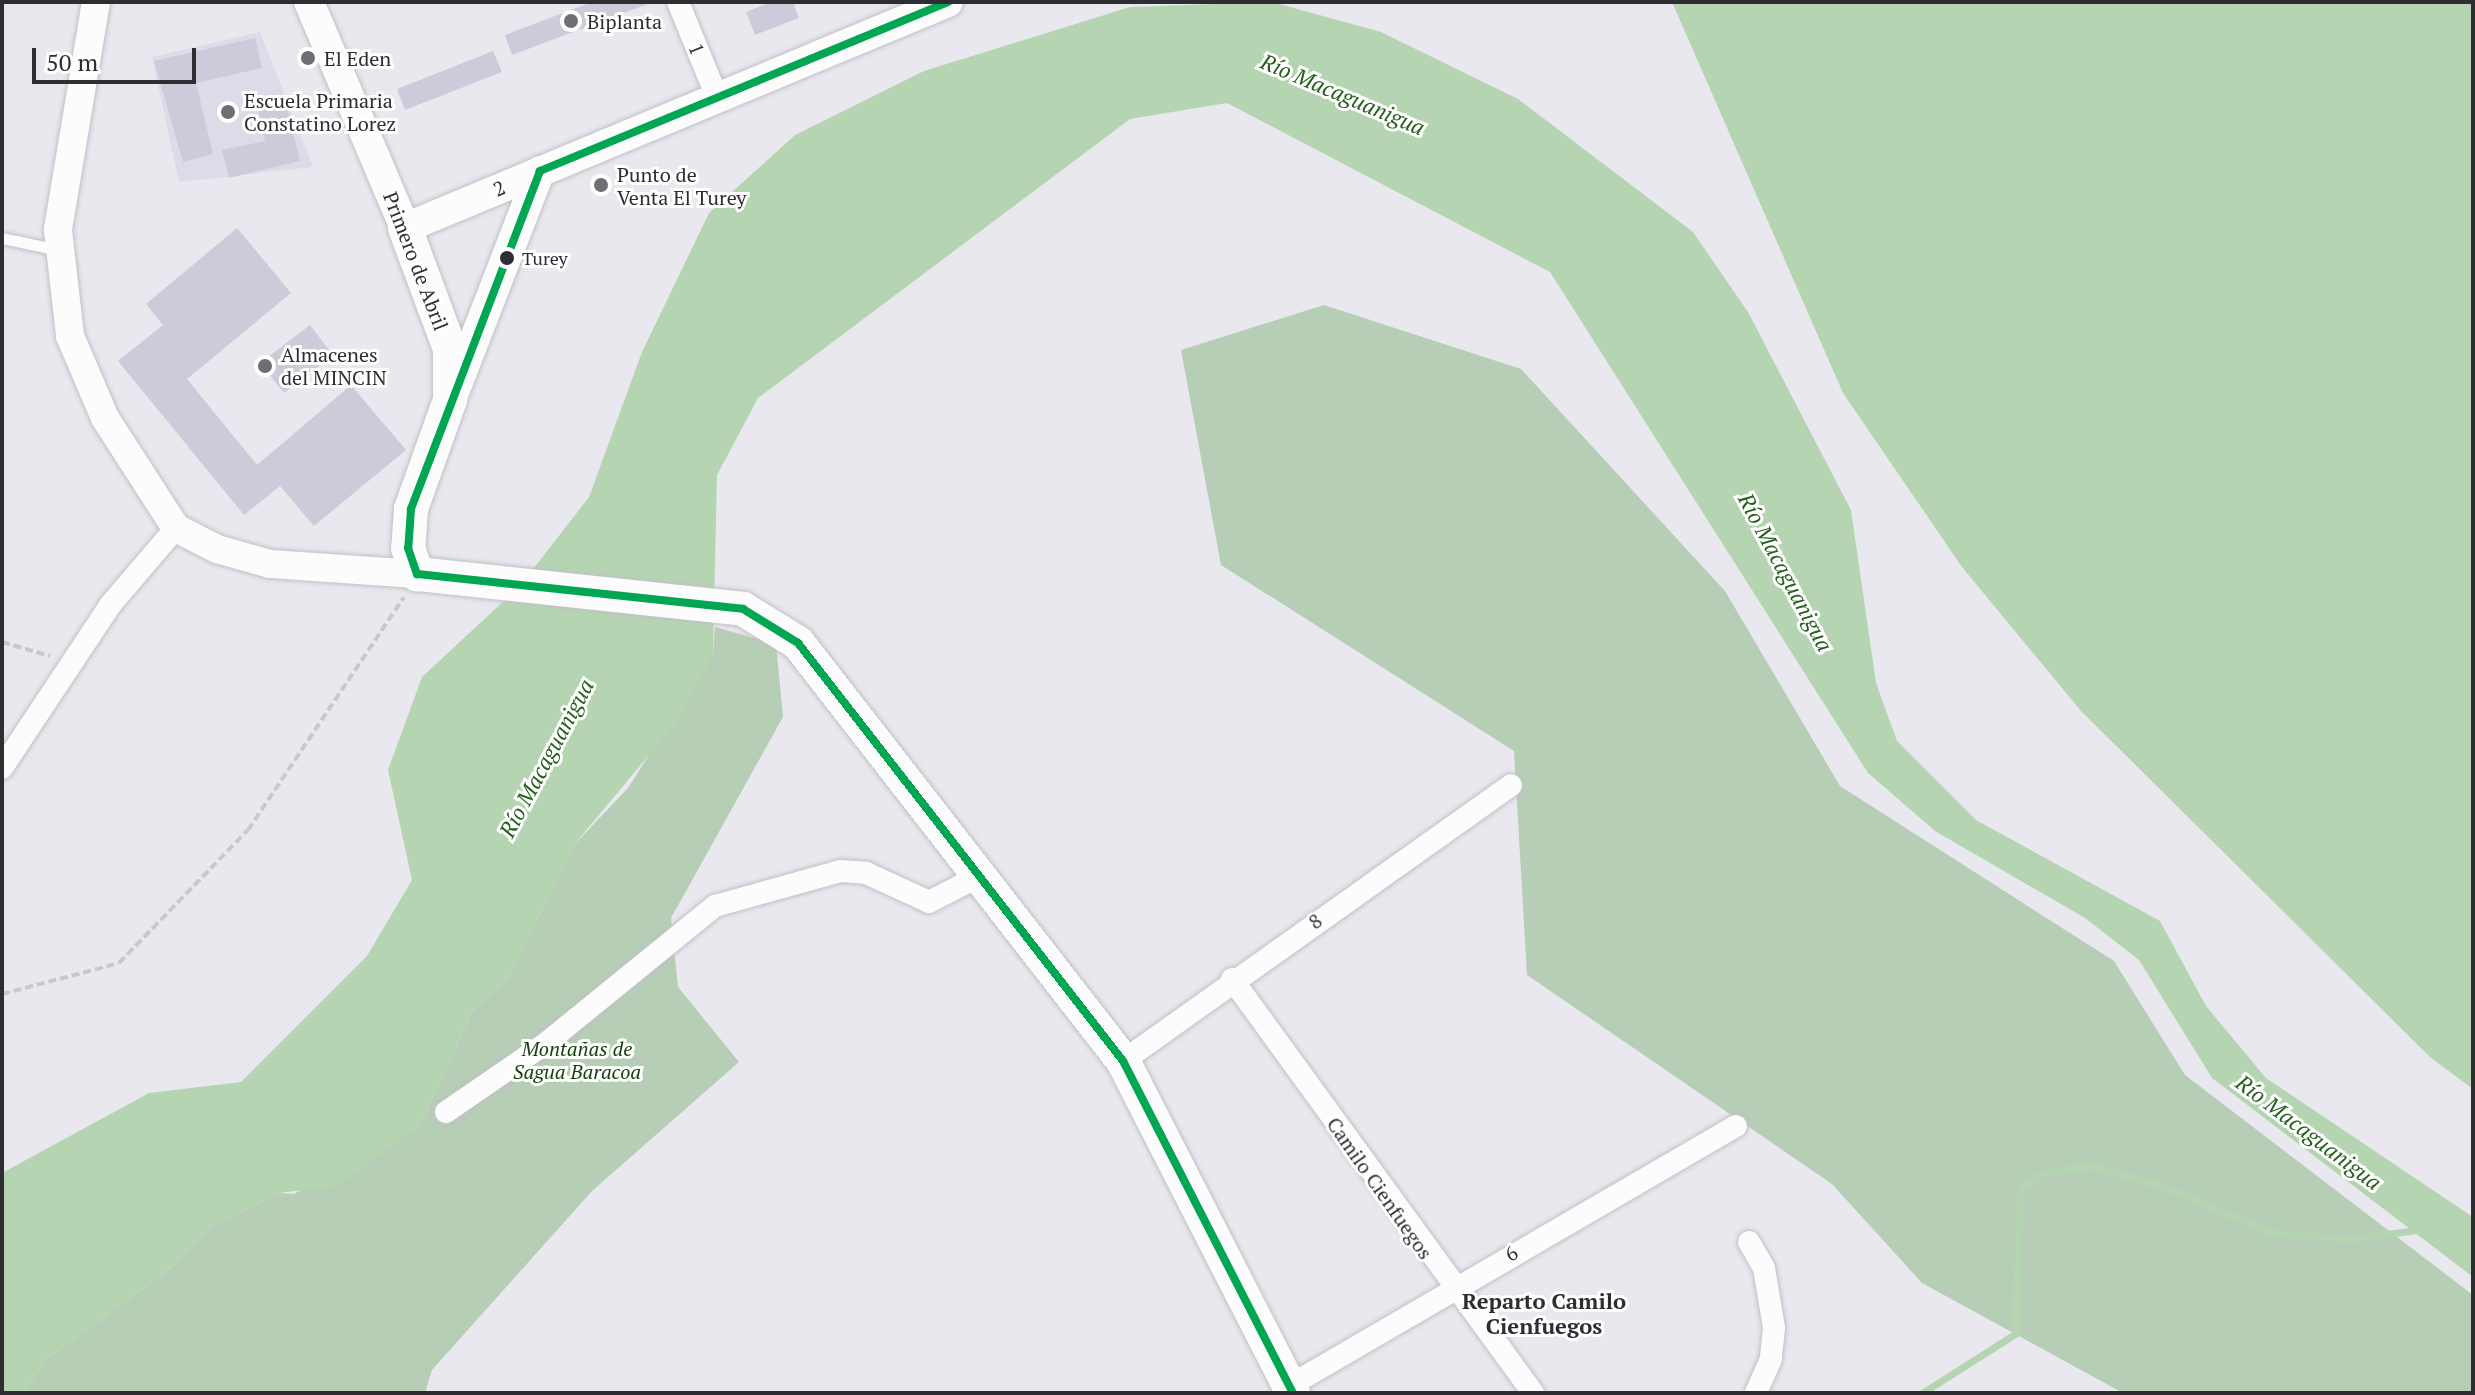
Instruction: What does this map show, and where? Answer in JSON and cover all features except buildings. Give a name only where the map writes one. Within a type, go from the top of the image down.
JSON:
[{"type":"main road","name":"2","points":[[405,228],[948,2]]},
{"type":"main road","name":"Primero de Abril","points":[[311,3],[405,228],[450,349],[450,400],[411,509],[408,548],[417,574]]},
{"type":"main road","points":[[450,400],[540,171]]},
{"type":"main road","points":[[417,574],[484,585],[743,609],[798,643],[983,874],[1123,1061],[1291,1389]]},
{"type":"street","points":[[96,2],[59,250],[76,350],[105,418],[176,528],[270,564],[417,574]]},
{"type":"street","name":"1","points":[[678,2],[717,97]]},
{"type":"street","points":[[2,768],[68,663],[176,528]]},
{"type":"street","name":"8","points":[[1123,1061],[1232,979],[1511,785]]},
{"type":"street","points":[[446,1112],[545,1044],[715,906],[840,871],[866,873],[929,902],[983,874]]},
{"type":"street","name":"Camilo Cienfuegos","points":[[1232,979],[1455,1293],[1533,1393]]},
{"type":"street","name":"6","points":[[1291,1389],[1455,1293],[1509,1253],[1736,1126]]},
{"type":"street","points":[[1749,1242],[1764,1268],[1774,1328],[1771,1359],[1756,1393]]},
{"type":"lane","points":[[2,238],[59,250]]},
{"type":"path","points":[[2,994],[119,963],[248,830],[364,666],[417,574]]},
{"type":"path","points":[[2,642],[68,663]]},
{"type":"shaded area","name":"Escuela Primaria Constatino Lorez","points":[[260,32],[313,167],[179,182],[152,57]]},
{"type":"green space","points":[[1324,305],[1521,369],[1725,591],[1840,786],[2114,961],[2185,1075],[2473,1295],[2473,1393],[2123,1393],[1922,1283],[1832,1184],[1527,975],[1514,751],[1221,565],[1181,350]]},
{"type":"green space","name":"Montañas de Sagua Baracoa","points":[[715,627],[776,644],[783,717],[671,918],[678,987],[739,1062],[592,1191],[432,1370],[425,1393],[23,1393],[47,1359],[172,1267],[215,1224],[279,1193],[294,1194],[420,1125],[472,1012],[509,976],[573,846],[628,788],[713,654]]},
{"type":"water","name":"Río Macaguanigua","points":[[1272,2],[1381,32],[1518,99],[1693,232],[1748,312],[1851,510],[1876,683],[1897,741],[1976,820],[2160,921],[2206,1006],[2266,1078],[2473,1217],[2473,1277],[2212,1078],[2139,960],[2085,918],[1935,831],[1868,773],[1550,272],[1227,103],[1130,119],[758,398],[717,475],[713,654],[680,718],[573,846],[509,976],[472,1012],[420,1125],[338,1186],[279,1193],[215,1224],[172,1267],[47,1359],[23,1393],[2,1393],[2,1173],[149,1093],[241,1082],[367,956],[412,880],[388,770],[422,677],[520,586],[589,497],[642,352],[709,213],[795,135],[924,71],[1130,7]]},
{"type":"water","points":[[1672,2],[2473,2],[2473,1089],[2431,1058],[2081,711],[1962,567],[1843,393]]},
{"type":"waterway","points":[[1922,1393],[2015,1334],[2020,1189],[2042,1173],[2092,1166],[2162,1186],[2272,1233],[2352,1239],[2416,1230]]},
{"type":"transit line","name":"1","points":[[948,2],[540,171],[411,509],[408,548],[417,574],[743,609],[798,643],[1123,1061],[1293,1393]]},
{"type":"place","name":"Biplanta","points":[[571,21]]},
{"type":"place","name":"El Eden","points":[[308,58]]},
{"type":"place","name":"Escuela Primaria Constatino Lorez","points":[[228,112]]},
{"type":"place","name":"Punto de Venta El Turey","points":[[601,185]]},
{"type":"place","name":"Turey","points":[[507,258]]},
{"type":"place","name":"Almacenes del MINCIN","points":[[265,366]]},
{"type":"district","name":"Reparto Camilo Cienfuegos","points":[[1544,1312]]}]
